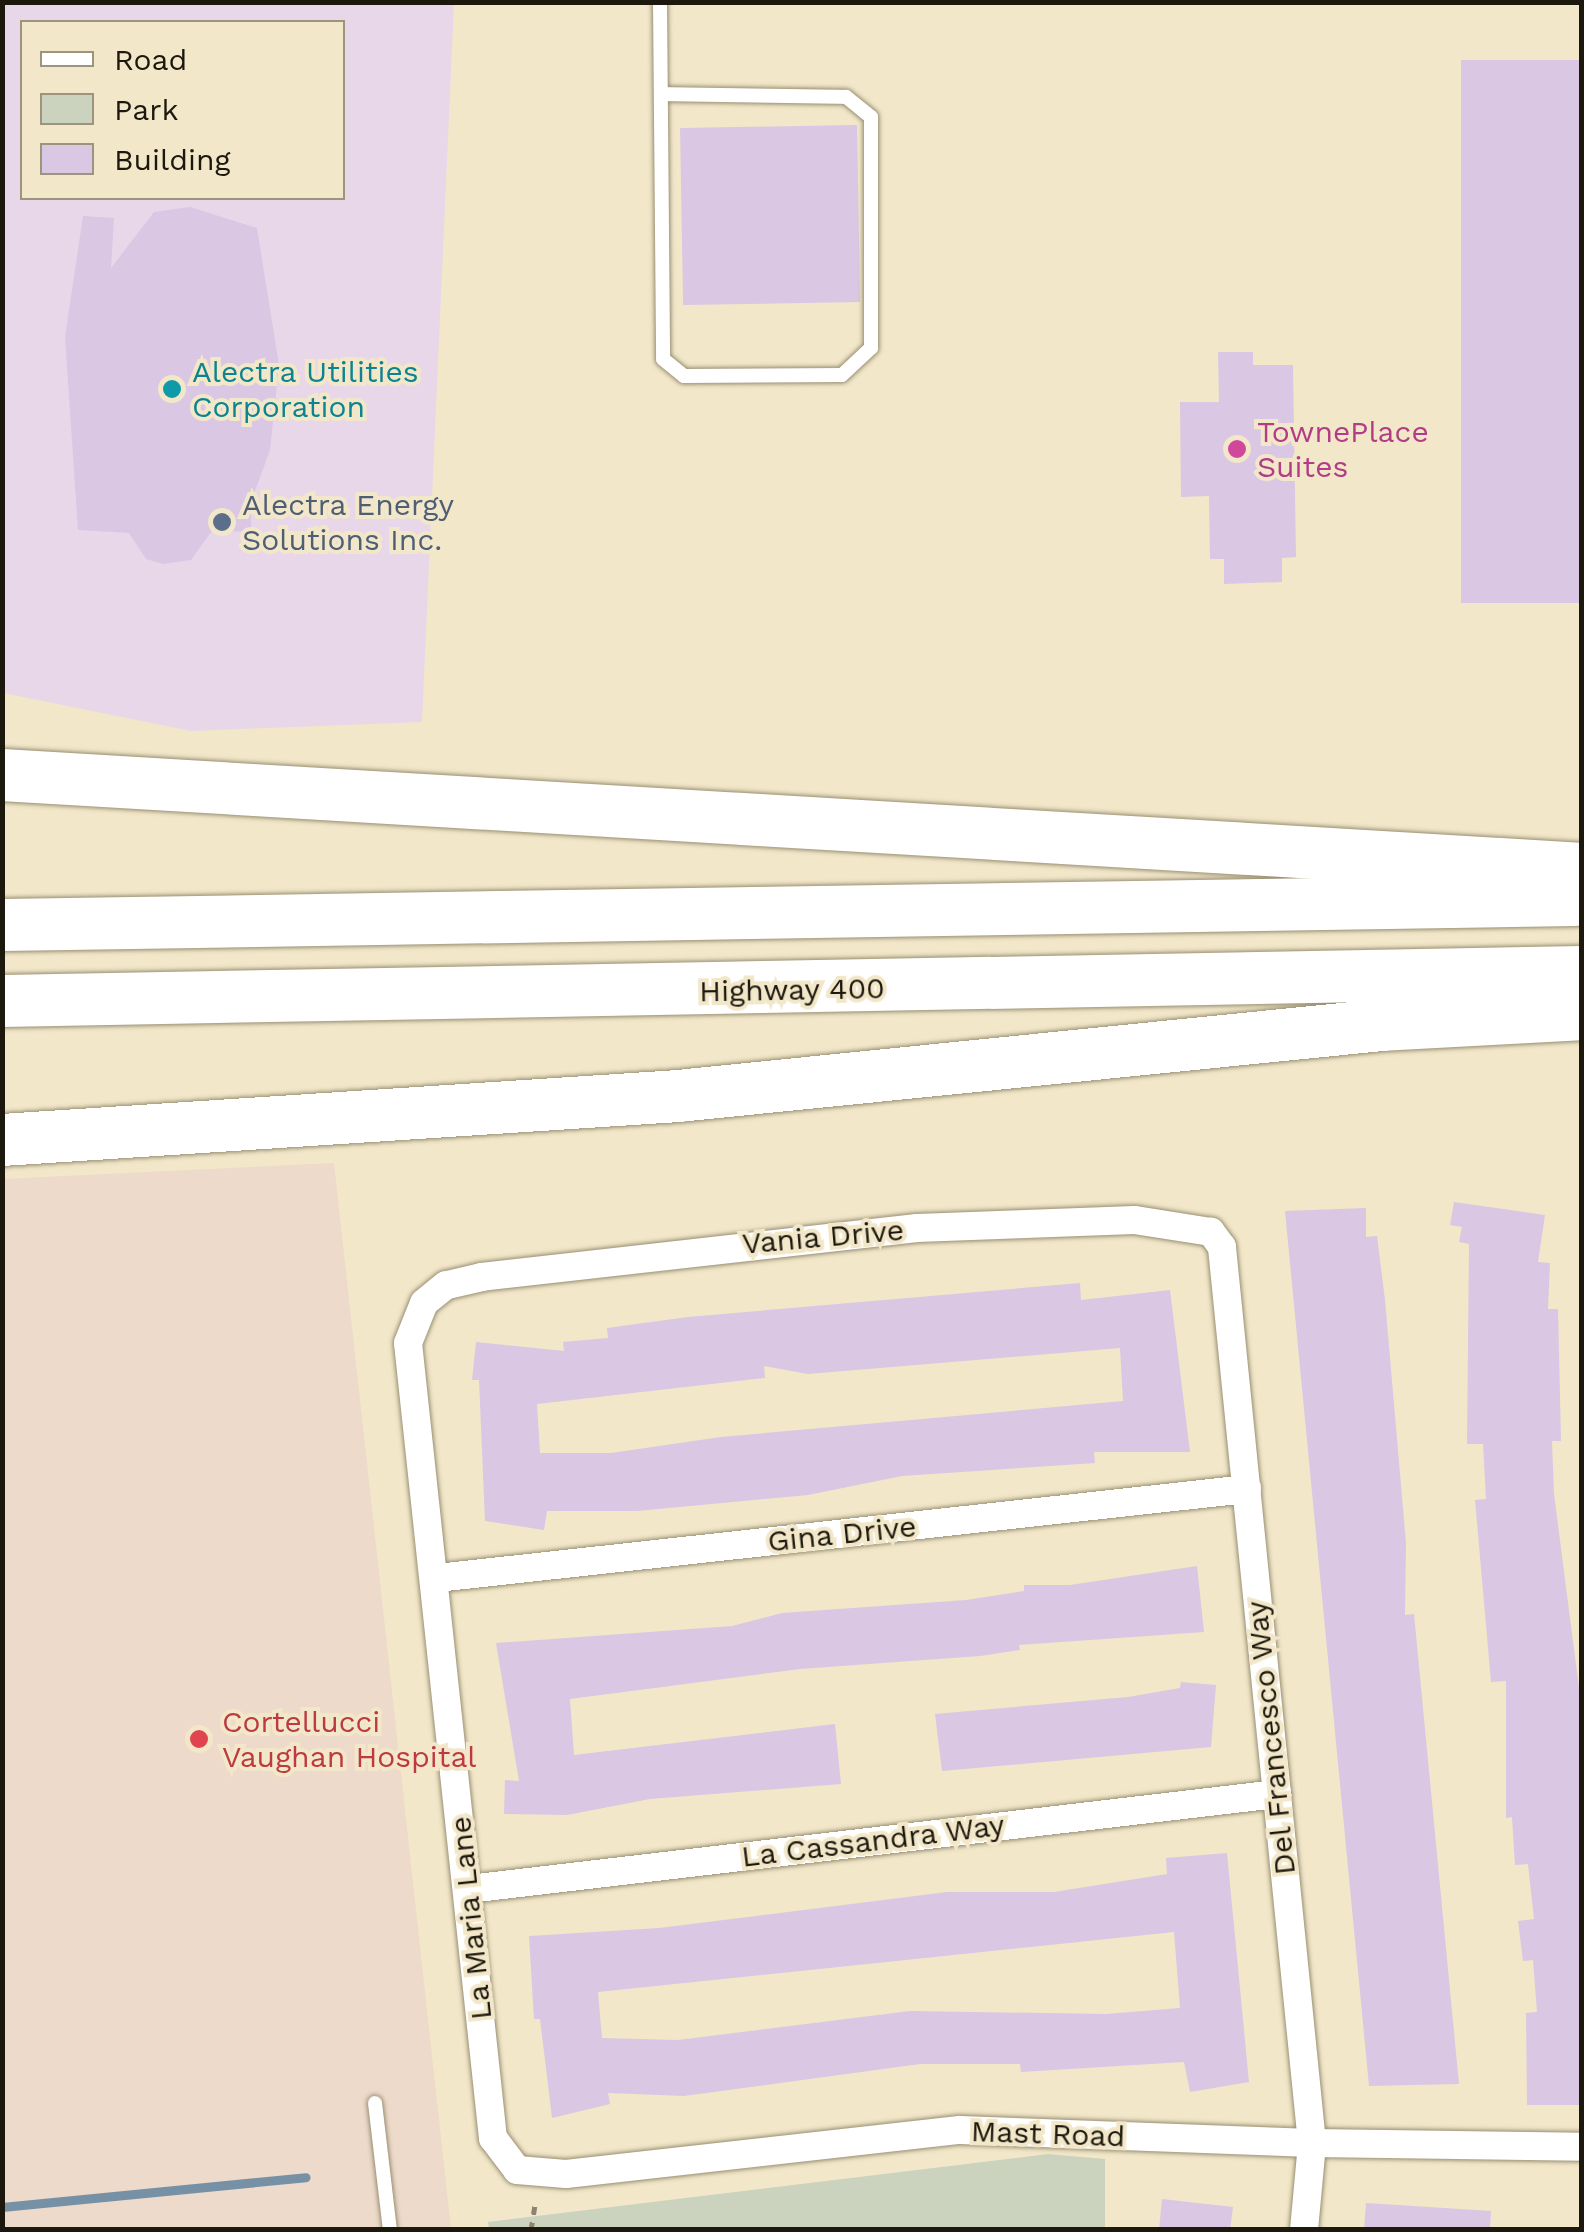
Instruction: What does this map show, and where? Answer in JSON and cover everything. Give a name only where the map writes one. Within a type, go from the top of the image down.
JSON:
[{"type":"highway","points":[[2,775],[1582,868]]},
{"type":"highway","points":[[2,925],[1582,900]]},
{"type":"highway","name":"Highway 400","points":[[2,1001],[1582,972]]},
{"type":"highway","points":[[2,1140],[678,1096],[1382,1024],[1582,1014]]},
{"type":"street","name":"Vania Drive","points":[[424,1303],[446,1285],[482,1277],[917,1228],[1134,1220],[1211,1232],[1222,1247]]},
{"type":"street","name":"Del Francesco Way","points":[[1222,1247],[1312,2144],[1304,2230]]},
{"type":"street","name":"La Maria Lane","points":[[424,1303],[408,1343],[437,1578],[493,2138],[517,2170]]},
{"type":"street","name":"Gina Drive","points":[[437,1578],[1246,1490]]},
{"type":"street","name":"La Cassandra Way","points":[[468,1889],[1277,1794]]},
{"type":"street","name":"Mast Road","points":[[517,2170],[566,2174],[960,2130],[1312,2144],[1582,2148]]},
{"type":"lane","points":[[660,2],[663,359],[684,376],[842,375],[871,348],[871,118],[846,97],[662,94]]},
{"type":"lane","points":[[375,2103],[390,2230]]},
{"type":"shaded area","points":[[2,3],[454,3],[422,722],[191,731],[3,693]]},
{"type":"shaded area","name":"Cortellucci Vaughan Hospital","points":[[334,1163],[451,2229],[3,2230],[3,1179]]},
{"type":"green space","points":[[1048,2154],[1105,2159],[1105,2229],[489,2229],[488,2222]]},
{"type":"building","points":[[1461,60],[1582,60],[1582,603],[1461,603]]},
{"type":"building","points":[[857,125],[860,302],[683,305],[680,128]]},
{"type":"building","name":"Alectra Utilities Corporation","points":[[190,207],[257,228],[279,365],[270,450],[251,502],[251,531],[211,532],[191,560],[163,564],[146,559],[129,533],[78,530],[65,337],[83,216],[114,218],[111,268],[154,212]]},
{"type":"building","name":"TownePlace Suites","points":[[1218,352],[1253,352],[1253,365],[1293,365],[1296,557],[1282,558],[1282,582],[1224,584],[1224,559],[1210,559],[1209,496],[1181,497],[1180,402],[1219,402]]},
{"type":"building","points":[[1454,1202],[1545,1215],[1538,1262],[1550,1263],[1548,1309],[1558,1309],[1561,1441],[1552,1441],[1554,1494],[1582,1711],[1582,2105],[1527,2105],[1526,2013],[1537,2012],[1533,1960],[1523,1961],[1518,1921],[1534,1919],[1528,1864],[1515,1865],[1512,1817],[1506,1818],[1506,1681],[1491,1682],[1475,1500],[1486,1499],[1483,1444],[1467,1444],[1469,1244],[1459,1242],[1462,1227],[1450,1225]]},
{"type":"building","points":[[1366,1208],[1366,1237],[1377,1236],[1385,1300],[1406,1543],[1405,1615],[1414,1614],[1459,2084],[1369,2086],[1285,1211]]},
{"type":"building","points":[[1080,1283],[1081,1300],[1170,1290],[1190,1452],[1094,1452],[1095,1463],[902,1476],[808,1495],[637,1511],[547,1511],[544,1530],[485,1521],[479,1380],[472,1380],[476,1342],[564,1351],[563,1342],[608,1338],[607,1328],[688,1317]],"holes":[[[1120,1348],[1123,1401],[721,1437],[611,1453],[540,1453],[537,1404],[765,1378],[764,1366],[808,1374]]]},
{"type":"building","points":[[1197,1566],[1204,1632],[1019,1645],[1020,1650],[980,1656],[800,1669],[570,1699],[574,1755],[835,1724],[841,1784],[650,1799],[567,1815],[504,1814],[505,1780],[519,1781],[496,1643],[732,1626],[782,1613],[966,1600],[1024,1591],[1024,1585],[1070,1585]]},
{"type":"building","points":[[1181,1682],[1216,1685],[1211,1747],[942,1771],[935,1714],[1128,1697],[1180,1688]]},
{"type":"building","points":[[1227,1853],[1249,2082],[1190,2092],[1184,2062],[1021,2072],[1020,2064],[920,2064],[684,2096],[608,2093],[610,2104],[552,2118],[540,2019],[534,2019],[529,1936],[659,1928],[947,1892],[1054,1892],[1167,1874],[1166,1858]],"holes":[[[1174,1932],[1180,2008],[1106,2014],[910,2011],[678,2040],[602,2038],[598,1992]]]},
{"type":"building","points":[[1162,2199],[1233,2207],[1230,2230],[1159,2230]]},
{"type":"building","points":[[1366,2203],[1491,2211],[1490,2230],[1364,2230]]},
{"type":"waterway","points":[[2,2207],[306,2177]]},
{"type":"place","name":"Alectra Utilities Corporation","points":[[172,389]]},
{"type":"place","name":"TownePlace Suites","points":[[1237,449]]},
{"type":"place","name":"Alectra Energy Solutions Inc.","points":[[222,522]]},
{"type":"place","name":"Cortellucci Vaughan Hospital","points":[[199,1739]]}]
